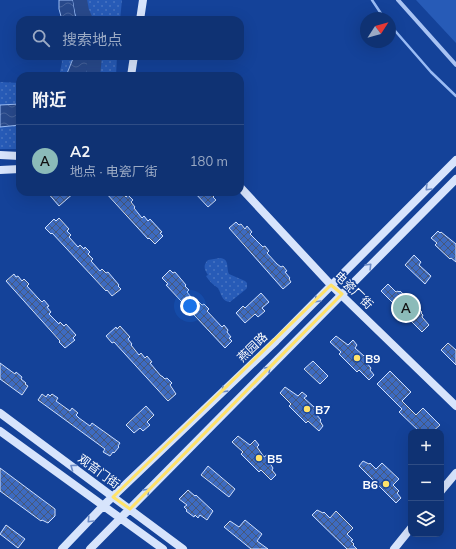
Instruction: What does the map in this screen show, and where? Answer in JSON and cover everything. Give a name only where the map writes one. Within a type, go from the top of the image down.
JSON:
[{"type":"main road","points":[[140,16],[142,0]]},
{"type":"main road","points":[[132,72],[133,60]]},
{"type":"main road","points":[[0,155],[16,156]]},
{"type":"main road","name":"燕园路","points":[[62,549],[113,496],[276,341],[456,160]]},
{"type":"main road","points":[[0,170],[16,169]]},
{"type":"main road","points":[[90,549],[456,179]]},
{"type":"main road","name":"电瓷厂街","points":[[244,191],[331,285],[456,406]]},
{"type":"main road","name":"观音门街","points":[[0,413],[183,549]]},
{"type":"main road","name":"观音门街","points":[[0,431],[104,505],[162,549]]},
{"type":"main road","points":[[444,487],[456,473]]},
{"type":"main road","points":[[394,549],[408,532]]},
{"type":"street","points":[[398,0],[456,65]]},
{"type":"highlighted area","points":[[331,285],[342,294],[130,509],[113,497]]},
{"type":"shaded area","points":[[66,0],[122,0],[120,16],[65,16]]},
{"type":"shaded area","points":[[416,0],[456,0],[456,43]]},
{"type":"shaded area","points":[[62,60],[117,60],[116,72],[60,72]]},
{"type":"shaded area","points":[[0,82],[16,83],[16,149],[0,149]]},
{"type":"shaded area","points":[[220,258],[225,260],[229,274],[247,283],[247,288],[230,302],[223,299],[218,288],[211,283],[206,276],[208,275],[205,267],[206,262],[208,260]]},
{"type":"water","points":[[59,0],[73,0],[75,16],[61,16]]},
{"type":"water","points":[[72,60],[90,60],[87,72],[68,72]]},
{"type":"water","points":[[16,104],[16,125],[0,127],[0,105]]},
{"type":"building","points":[[50,196],[70,196],[59,206]]},
{"type":"building","points":[[109,196],[129,196],[133,200],[131,202],[135,207],[134,208],[142,218],[144,216],[148,221],[150,219],[162,232],[160,233],[163,236],[155,244],[149,238],[148,239]]},
{"type":"building","points":[[198,196],[214,196],[213,197],[216,200],[208,207]]},
{"type":"building","points":[[59,218],[69,229],[67,231],[71,235],[69,237],[78,247],[80,245],[84,249],[85,247],[90,252],[88,254],[93,259],[91,261],[100,271],[102,269],[106,273],[108,272],[119,285],[118,286],[121,289],[112,296],[52,233],[51,234],[45,228],[54,219],[56,221]]},
{"type":"building","points":[[236,222],[239,225],[241,224],[245,229],[247,226],[252,232],[250,234],[263,247],[265,246],[269,251],[267,253],[277,264],[281,267],[283,266],[287,271],[285,272],[290,278],[289,279],[291,282],[283,289],[229,228]]},
{"type":"building","points":[[438,231],[456,244],[456,262],[451,258],[450,259],[435,245],[437,243],[431,238]]},
{"type":"building","points":[[414,255],[421,262],[419,265],[431,276],[425,284],[405,265]]},
{"type":"building","points":[[170,270],[173,273],[175,272],[186,285],[185,286],[189,290],[187,292],[195,302],[197,300],[202,305],[204,304],[209,309],[207,311],[222,327],[224,325],[228,330],[227,332],[231,337],[229,338],[232,341],[225,348],[166,285],[168,284],[162,278]]},
{"type":"building","points":[[14,274],[22,281],[24,279],[29,284],[27,286],[42,302],[44,300],[49,306],[47,307],[51,312],[49,314],[59,324],[60,322],[64,326],[66,324],[76,335],[73,338],[75,340],[65,348],[6,281]]},
{"type":"building","points":[[388,284],[396,292],[400,291],[422,312],[422,317],[429,325],[422,332],[381,291]]},
{"type":"building","points":[[261,293],[269,302],[262,308],[265,311],[258,317],[255,314],[245,323],[236,313],[243,306],[245,308]]},
{"type":"building","points":[[120,326],[130,337],[128,339],[132,344],[131,345],[139,355],[141,353],[145,358],[147,356],[152,362],[150,363],[161,376],[165,379],[167,378],[172,383],[170,385],[176,394],[168,401],[114,342],[112,343],[106,336],[116,327],[117,329]]},
{"type":"building","name":"B9","points":[[336,336],[348,345],[353,340],[357,345],[355,348],[364,356],[366,354],[370,358],[366,362],[374,375],[369,380],[359,370],[357,372],[339,354],[341,352],[330,342]]},
{"type":"building","points":[[448,343],[456,350],[456,365],[441,350]]},
{"type":"building","points":[[313,361],[328,376],[320,384],[304,369]]},
{"type":"building","points":[[0,363],[15,374],[16,372],[22,377],[21,379],[28,386],[22,395],[0,379]]},
{"type":"building","points":[[390,371],[411,392],[402,401],[416,415],[423,408],[440,425],[435,429],[417,429],[399,412],[402,409],[377,384]]},
{"type":"building","name":"B7","points":[[285,387],[298,396],[302,392],[307,396],[304,398],[314,407],[316,405],[320,410],[316,414],[321,420],[320,421],[323,426],[319,431],[308,421],[306,423],[289,406],[291,404],[280,393]]},
{"type":"building","points":[[42,394],[46,397],[48,394],[50,396],[52,394],[58,398],[56,401],[70,411],[72,408],[78,413],[76,415],[79,418],[90,426],[92,423],[120,443],[118,446],[119,447],[110,456],[103,452],[105,449],[38,400]]},
{"type":"building","points":[[146,406],[154,415],[147,422],[150,425],[143,431],[140,428],[134,433],[126,425]]},
{"type":"building","name":"B5","points":[[238,436],[250,445],[255,440],[259,445],[257,447],[264,457],[268,454],[272,458],[269,462],[276,475],[271,480],[261,470],[259,472],[241,454],[243,452],[232,442]]},
{"type":"building","name":"B6","points":[[363,461],[369,464],[370,463],[376,469],[382,463],[399,479],[393,485],[399,491],[397,493],[401,498],[396,503],[359,466]]},
{"type":"building","points":[[208,466],[235,489],[229,497],[201,475]]},
{"type":"building","points":[[0,468],[55,509],[55,516],[48,523],[42,520],[41,521],[0,491]]},
{"type":"building","points":[[188,490],[195,496],[196,495],[213,511],[207,520],[200,515],[198,518],[195,515],[194,517],[186,511],[187,510],[184,507],[187,505],[179,499]]},
{"type":"building","points":[[317,510],[323,513],[324,512],[330,518],[336,511],[353,528],[347,534],[353,540],[351,541],[357,549],[347,549],[312,515]]},
{"type":"building","points":[[245,520],[262,534],[257,541],[268,549],[251,549],[224,527],[230,521],[239,527]]},
{"type":"building","points":[[6,525],[25,539],[18,548],[0,534]]},
{"type":"waterway","points":[[80,0],[84,16]]},
{"type":"waterway","points":[[372,0],[380,12]]},
{"type":"waterway","points":[[396,32],[431,72],[456,96]]},
{"type":"waterway","points":[[93,72],[95,60]]},
{"type":"place","name":"A2","points":[[406,308]]},
{"type":"place","name":"B9","points":[[357,358]]},
{"type":"place","name":"B7","points":[[307,409]]},
{"type":"place","name":"B5","points":[[259,458]]},
{"type":"place","name":"B6","points":[[386,484]]}]
